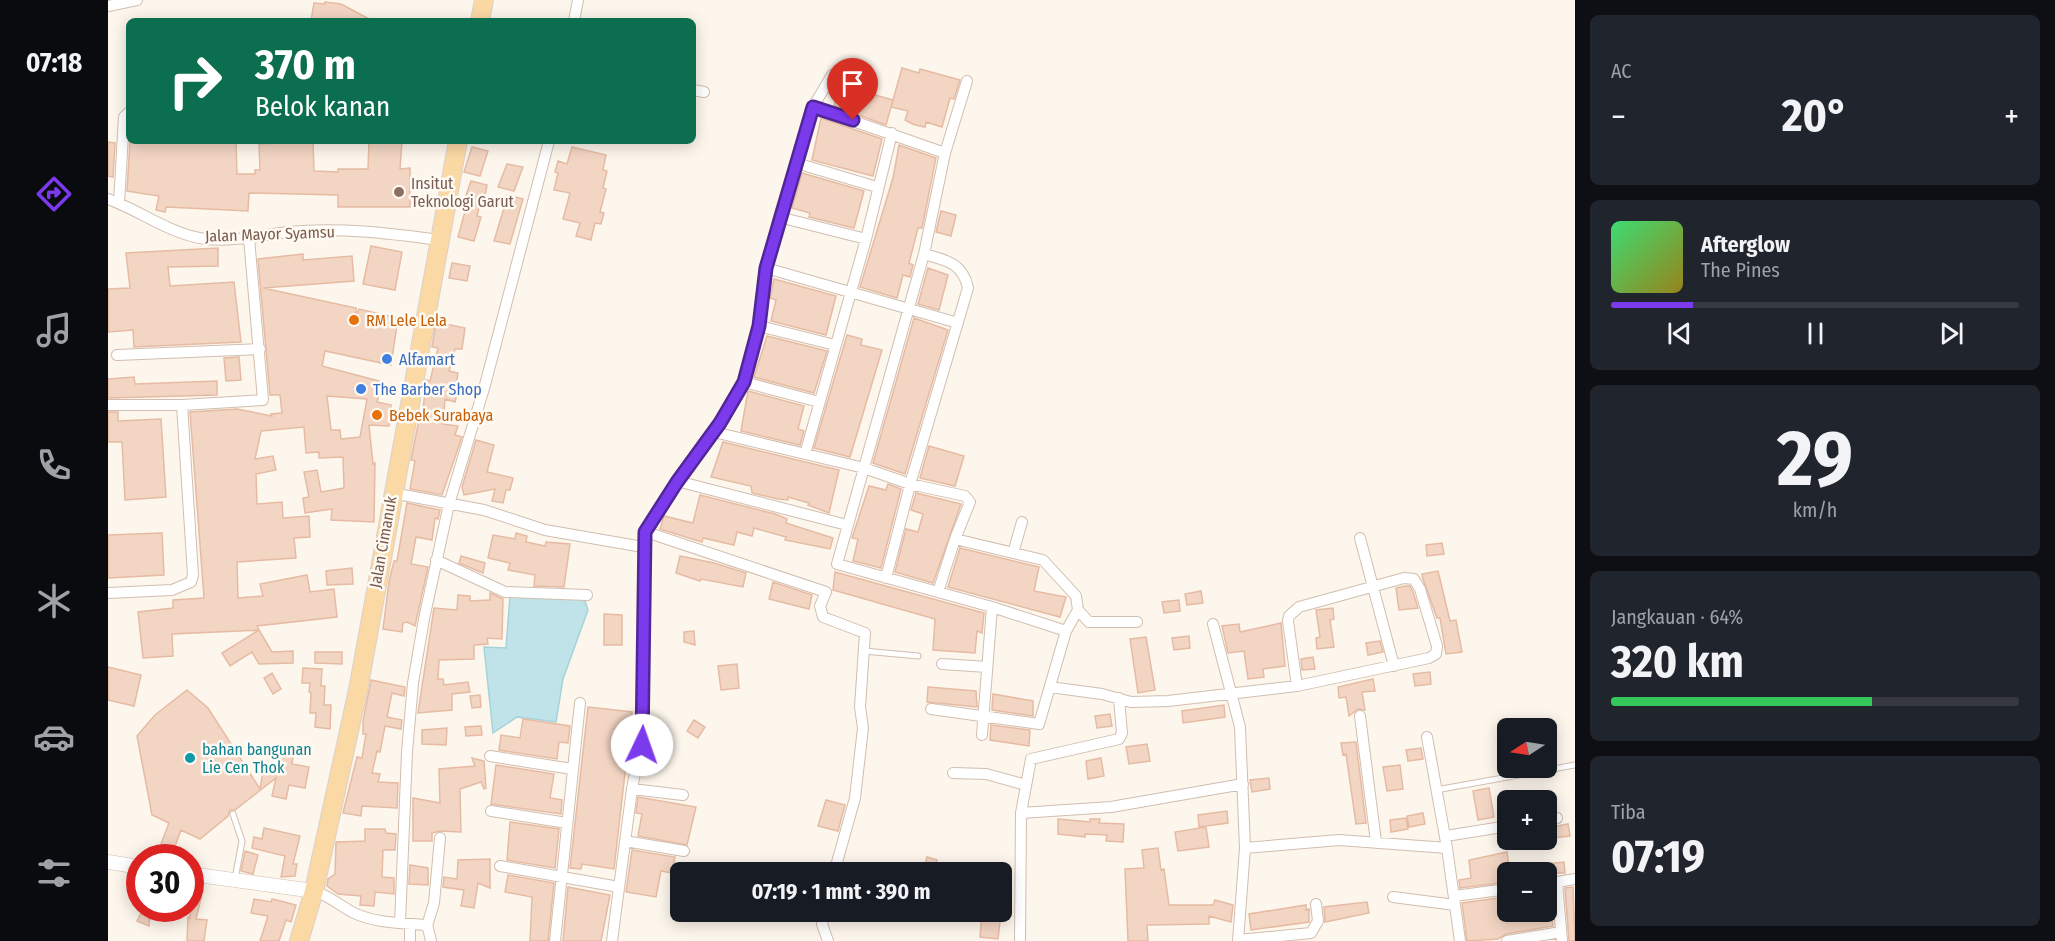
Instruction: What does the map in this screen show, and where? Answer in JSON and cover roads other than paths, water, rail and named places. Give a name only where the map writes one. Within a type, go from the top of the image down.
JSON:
[{"type":"main road","points":[[481,18],[484,0]]},
{"type":"main road","name":"Jalan Cimanuk","points":[[299,941],[314,891],[358,690],[392,493],[457,144]]},
{"type":"street","points":[[108,6],[137,0]]},
{"type":"street","points":[[575,18],[578,0]]},
{"type":"street","points":[[612,941],[632,789],[644,725],[642,664],[645,532],[677,482],[714,432],[744,382],[759,326],[766,268],[779,217],[813,107],[832,75]]},
{"type":"street","points":[[967,81],[945,153],[924,254],[837,564],[992,607],[1066,631]]},
{"type":"street","points":[[813,107],[945,153]]},
{"type":"street","points":[[113,201],[126,115]]},
{"type":"street","points":[[805,454],[866,240],[877,187],[892,133]]},
{"type":"street","points":[[410,941],[405,924],[407,752],[413,683],[449,504],[485,385],[548,144]]},
{"type":"street","points":[[796,163],[877,187]]},
{"type":"street","name":"Jalan Mayor Syamsu","points":[[113,201],[174,231],[207,239],[249,238],[289,232],[347,231],[390,233],[439,240]]},
{"type":"street","points":[[779,217],[866,240]]},
{"type":"street","points":[[108,405],[182,405],[263,400],[249,238]]},
{"type":"street","points":[[886,578],[910,484],[968,288],[962,271],[956,264],[924,254]]},
{"type":"street","points":[[766,268],[958,323]]},
{"type":"street","points":[[759,326],[835,345]]},
{"type":"street","points":[[117,355],[260,348]]},
{"type":"street","points":[[744,382],[819,402]]},
{"type":"street","points":[[108,594],[172,590],[191,582],[193,575],[182,405]]},
{"type":"street","points":[[714,432],[864,468],[910,484],[967,498],[970,502],[938,592]]},
{"type":"street","points":[[677,482],[847,525]]},
{"type":"street","points":[[392,493],[484,510],[544,530],[643,547]]},
{"type":"street","points":[[1013,553],[1022,522]]},
{"type":"street","points":[[645,532],[826,592],[820,606],[821,614],[835,622],[864,632],[860,707],[863,728],[855,798],[837,862]]},
{"type":"street","points":[[1360,538],[1394,666]]},
{"type":"street","points":[[955,539],[1048,564],[1076,596],[1078,610],[1089,622],[1137,622]]},
{"type":"street","points":[[436,561],[505,592],[587,595]]},
{"type":"street","points":[[1050,687],[1131,702],[1168,702],[1297,686],[1429,658],[1436,654],[1437,646],[1420,589],[1414,579],[1404,578],[1299,608],[1289,616],[1297,686]]},
{"type":"street","points":[[982,735],[992,607]]},
{"type":"street","points":[[931,709],[1039,724],[1066,631],[1078,610]]},
{"type":"street","points":[[1214,624],[1240,727],[1245,848],[1238,940],[1311,933],[1318,921],[1316,904]]},
{"type":"street","points":[[942,664],[987,666]]},
{"type":"street","points":[[1020,941],[1021,813],[1032,759],[1119,739],[1122,733],[1119,698]]},
{"type":"street","points":[[555,941],[580,703]]},
{"type":"street","points":[[1360,716],[1376,842]]},
{"type":"street","points":[[1427,737],[1446,836],[1460,941]]},
{"type":"street","points":[[490,756],[572,769]]},
{"type":"street","points":[[953,773],[986,774],[1026,785]]},
{"type":"street","points":[[1021,813],[1111,807],[1243,784]]},
{"type":"street","points":[[632,789],[683,795]]},
{"type":"street","points":[[491,811],[567,823]]},
{"type":"street","points":[[1446,836],[1497,828]]},
{"type":"street","points":[[430,941],[427,926],[434,903],[440,838]]},
{"type":"street","points":[[625,840],[684,851]]},
{"type":"street","points":[[1245,848],[1338,840],[1447,848]]},
{"type":"street","points":[[108,862],[126,865]]},
{"type":"street","points":[[500,866],[619,887]]},
{"type":"street","points":[[204,876],[314,891],[326,895],[355,914],[376,921],[427,926]]},
{"type":"street","points":[[1557,882],[1575,879]]},
{"type":"street","points":[[1393,897],[1454,901],[1497,891]]},
{"type":"street","points":[[1507,941],[1562,937],[1557,910]]},
{"type":"street","points":[[822,922],[828,941]]},
{"type":"lane","points":[[864,651],[918,656]]},
{"type":"lane","points":[[1436,790],[1575,765]]},
{"type":"lane","points":[[233,814],[242,841],[235,880]]},
{"type":"water","points":[[510,596],[578,598],[585,601],[588,610],[563,679],[556,722],[517,717],[493,733],[484,647],[506,648]]},
{"type":"place","name":"Insitut Teknologi Garut","points":[[399,192]]},
{"type":"place","name":"RM Lele Lela","points":[[354,320]]},
{"type":"place","name":"Alfamart","points":[[387,359]]},
{"type":"place","name":"The Barber Shop","points":[[361,389]]},
{"type":"place","name":"Bebek Surabaya","points":[[377,415]]},
{"type":"place","name":"bahan bangunan Lie Cen Thok","points":[[190,758]]}]
